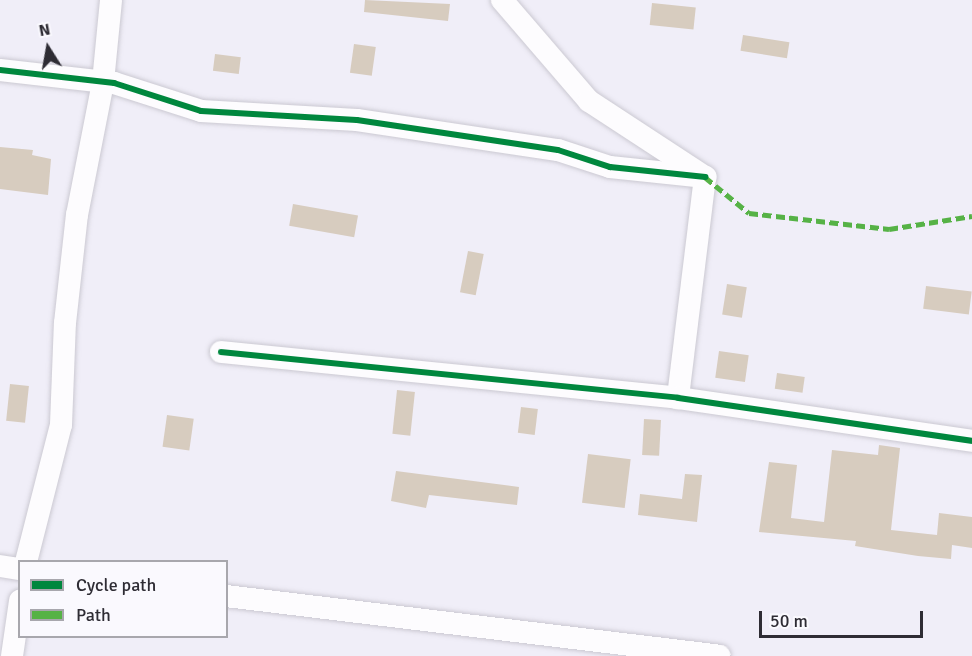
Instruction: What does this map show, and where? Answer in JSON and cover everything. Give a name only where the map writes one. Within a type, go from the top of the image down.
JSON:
[{"type":"street","points":[[26,560],[61,425],[65,323],[76,226],[103,82],[111,0]]},
{"type":"street","points":[[502,0],[589,101],[705,177]]},
{"type":"street","points":[[0,70],[103,82],[201,111],[357,120],[558,150],[610,167],[705,177]]},
{"type":"street","points":[[678,398],[705,177]]},
{"type":"street","points":[[220,352],[678,398],[972,441]]},
{"type":"street","points":[[0,566],[18,569]]},
{"type":"street","points":[[228,596],[719,656]]},
{"type":"street","points":[[12,656],[18,615]]},
{"type":"building","points":[[365,0],[450,4],[448,21],[364,12]]},
{"type":"building","points":[[652,3],[696,8],[693,29],[650,25]]},
{"type":"building","points":[[743,35],[789,42],[787,58],[740,51]]},
{"type":"building","points":[[354,44],[376,47],[372,76],[350,73]]},
{"type":"building","points":[[215,54],[241,57],[239,74],[213,71]]},
{"type":"building","points":[[0,147],[33,150],[32,155],[51,159],[48,195],[0,189]]},
{"type":"building","points":[[293,204],[358,215],[354,237],[289,226]]},
{"type":"building","points":[[468,251],[484,254],[476,295],[460,292]]},
{"type":"building","points":[[727,284],[747,287],[742,318],[722,315]]},
{"type":"building","points":[[926,286],[972,292],[969,314],[923,309]]},
{"type":"building","points":[[719,351],[749,355],[745,382],[715,378]]},
{"type":"building","points":[[777,373],[805,377],[803,393],[775,389]]},
{"type":"building","points":[[10,384],[29,386],[25,423],[6,421]]},
{"type":"building","points":[[397,390],[415,392],[410,436],[392,434]]},
{"type":"building","points":[[521,407],[538,409],[535,435],[518,433]]},
{"type":"building","points":[[167,415],[194,419],[189,450],[163,447]]},
{"type":"building","points":[[644,419],[661,420],[659,456],[642,455]]},
{"type":"building","points":[[879,445],[900,448],[891,530],[937,535],[939,513],[972,517],[972,548],[952,545],[951,559],[855,546],[856,541],[759,532],[769,462],[797,465],[791,518],[824,522],[832,450],[878,455]]},
{"type":"building","points":[[588,454],[631,459],[625,508],[582,503]]},
{"type":"building","points":[[396,471],[519,487],[517,505],[429,495],[426,508],[391,501]]},
{"type":"building","points":[[685,474],[702,475],[697,522],[638,515],[640,494],[682,499]]},
{"type":"marked path","points":[[705,177],[749,213],[889,229],[972,216]]},
{"type":"cycle path","points":[[0,70],[114,83],[201,111],[357,120],[558,150],[610,167],[705,177]]},
{"type":"cycle path","points":[[221,352],[678,398],[972,441]]}]
